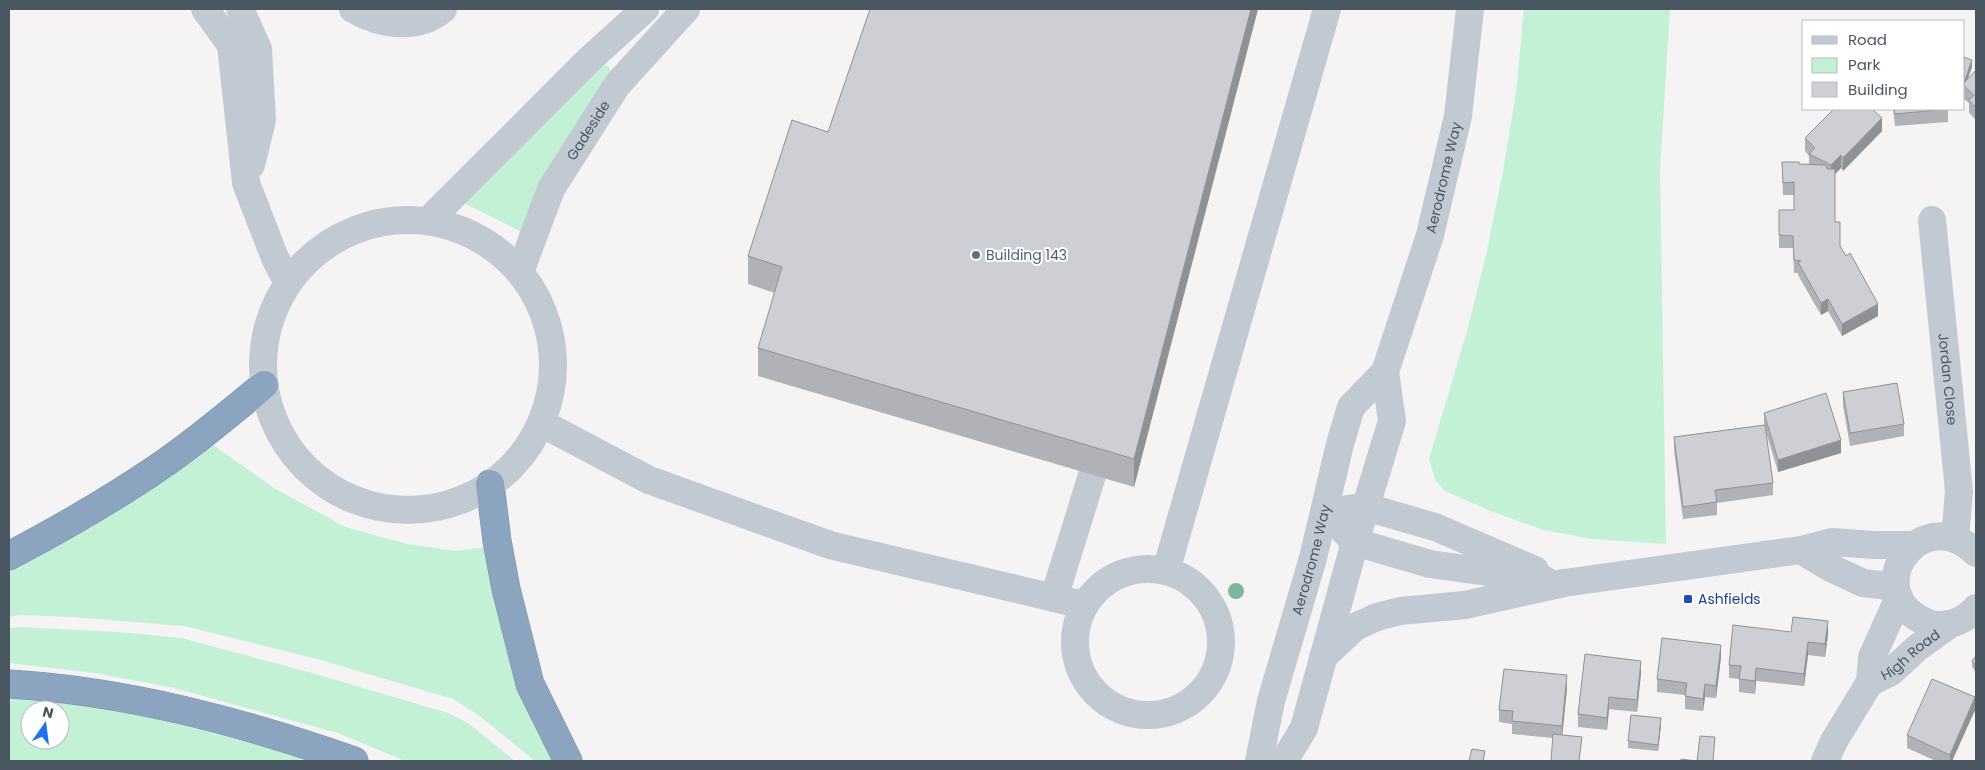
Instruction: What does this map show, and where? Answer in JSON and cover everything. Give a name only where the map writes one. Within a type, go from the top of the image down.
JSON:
[{"type":"highway","points":[[9,556],[69,524],[160,466],[205,433],[264,385]]},
{"type":"highway","points":[[490,484],[497,541],[506,589],[530,684],[568,761]]},
{"type":"highway","points":[[9,684],[91,693],[168,706],[241,724],[354,761]]},
{"type":"street","points":[[205,9],[231,45],[246,183],[275,258],[288,283]]},
{"type":"street","points":[[240,9],[258,49],[262,120],[246,183]]},
{"type":"street","points":[[353,9],[386,22],[412,23],[438,13],[443,9]]},
{"type":"street","points":[[428,221],[590,59],[645,9]]},
{"type":"street","name":"Gadeside","points":[[520,272],[551,188],[617,85],[686,9]]},
{"type":"street","points":[[1166,571],[1327,9]]},
{"type":"street","name":"Aerodrome Way","points":[[1259,761],[1271,701],[1313,558],[1340,444],[1351,407],[1385,372],[1430,235],[1458,116],[1470,9]]},
{"type":"street","points":[[401,220],[428,221],[454,227],[478,238],[501,253],[520,272],[535,294],[546,319],[552,344],[553,371],[550,398],[541,423],[528,447],[511,467],[490,484],[467,497],[432,507],[415,510],[388,508],[362,502],[337,491],[315,477],[296,457],[281,435],[270,411],[264,385],[262,358],[266,331],[275,306],[288,283],[305,262],[326,245],[349,232],[374,224],[401,220]]},
{"type":"street","name":"Jordan Close","points":[[1932,220],[1959,490],[1969,539]]},
{"type":"street","name":"Aerodrome Way","points":[[1284,761],[1304,728],[1355,542],[1392,421],[1385,372]]},
{"type":"street","points":[[1054,598],[1109,418]]},
{"type":"street","points":[[541,423],[649,480],[830,545],[1084,605]]},
{"type":"street","points":[[1324,512],[1366,506],[1397,515],[1456,535],[1564,583]]},
{"type":"street","points":[[1324,512],[1355,542],[1430,564],[1564,583]]},
{"type":"street","points":[[1323,657],[1355,627],[1378,617],[1400,612],[1465,605],[1564,583],[1801,550],[1832,542],[1913,545],[1926,538],[1940,536],[1969,539]]},
{"type":"street","name":"High Road","points":[[1825,761],[1834,741],[1870,682],[1872,657],[1898,592],[1899,564],[1913,545]]},
{"type":"street","points":[[1801,550],[1829,567],[1863,583],[1898,592],[1907,610],[1919,620],[1934,625],[1949,625]]},
{"type":"street","points":[[1147,569],[1166,571],[1184,578],[1199,590],[1211,605],[1218,623],[1221,641],[1218,660],[1211,678],[1200,693],[1185,705],[1167,712],[1148,714],[1129,712],[1112,705],[1096,694],[1085,678],[1077,661],[1074,642],[1077,623],[1084,605],[1096,590],[1111,579],[1128,571],[1147,569]]},
{"type":"street","name":"High Road","points":[[1870,682],[1891,672],[1917,648],[1949,625],[1964,619],[1976,608]]},
{"type":"green space","points":[[1524,9],[1670,9],[1660,170],[1666,544],[1592,539],[1544,530],[1493,512],[1445,491],[1436,481],[1429,459],[1467,331],[1485,260],[1516,93]]},
{"type":"green space","points":[[597,65],[608,66],[613,74],[522,232],[462,202]]},
{"type":"green space","points":[[209,442],[274,488],[345,527],[407,544],[456,551],[487,547],[558,761],[535,761],[477,714],[453,699],[317,659],[184,626],[73,617],[20,615],[9,617],[9,565]]},
{"type":"green space","points":[[9,628],[118,632],[181,638],[312,673],[448,713],[468,723],[515,761],[405,761],[338,733],[174,688],[95,673],[9,663]]},
{"type":"green space","points":[[9,692],[61,700],[20,700],[20,750],[70,750],[70,701],[166,716],[319,761],[9,761]]},
{"type":"building","name":"Building 143","points":[[870,9],[1251,9],[1134,459],[758,348],[782,267],[748,256],[792,120],[828,132]]},
{"type":"building","points":[[1965,57],[1972,60],[1965,80]]},
{"type":"building","points":[[1976,70],[1976,108],[1969,100],[1974,95],[1965,87],[1965,82]]},
{"type":"building","points":[[1833,110],[1873,110],[1882,118],[1843,158],[1841,155],[1831,165],[1809,154],[1815,148],[1805,138]]},
{"type":"building","points":[[1894,110],[1937,110],[1895,114]]},
{"type":"building","points":[[1782,162],[1826,165],[1827,169],[1835,169],[1835,222],[1840,222],[1840,246],[1846,256],[1850,253],[1878,304],[1842,324],[1828,299],[1821,303],[1798,262],[1801,261],[1794,260],[1793,236],[1779,235],[1779,210],[1794,210],[1794,182],[1783,183]]},
{"type":"building","points":[[1897,383],[1904,424],[1850,433],[1843,392]]},
{"type":"building","points":[[1826,393],[1841,440],[1778,460],[1764,413]]},
{"type":"building","points":[[1765,425],[1773,483],[1715,490],[1717,502],[1683,507],[1674,437]]},
{"type":"building","points":[[1793,617],[1828,621],[1825,644],[1808,642],[1804,674],[1756,668],[1755,681],[1739,679],[1741,666],[1729,665],[1733,625],[1791,632]]},
{"type":"building","points":[[1662,638],[1721,645],[1716,686],[1705,684],[1703,699],[1685,696],[1687,683],[1657,679]]},
{"type":"building","points":[[1585,654],[1641,661],[1637,700],[1609,697],[1607,718],[1578,714]]},
{"type":"building","points":[[1976,656],[1976,666],[1972,661]]},
{"type":"building","points":[[1504,669],[1567,675],[1562,726],[1512,721],[1513,711],[1499,710]]},
{"type":"building","points":[[1932,679],[1975,697],[1950,755],[1907,735]]},
{"type":"building","points":[[1631,715],[1661,718],[1658,745],[1628,741]]},
{"type":"building","points":[[1553,734],[1582,737],[1579,761],[1551,761]]},
{"type":"building","points":[[1700,736],[1715,737],[1713,761],[1697,761]]},
{"type":"building","points":[[1472,749],[1485,751],[1483,761],[1469,761]]},
{"type":"place","name":"Building 143","points":[[976,255]]},
{"type":"place","name":"Ashfields","points":[[1688,599]]}]
